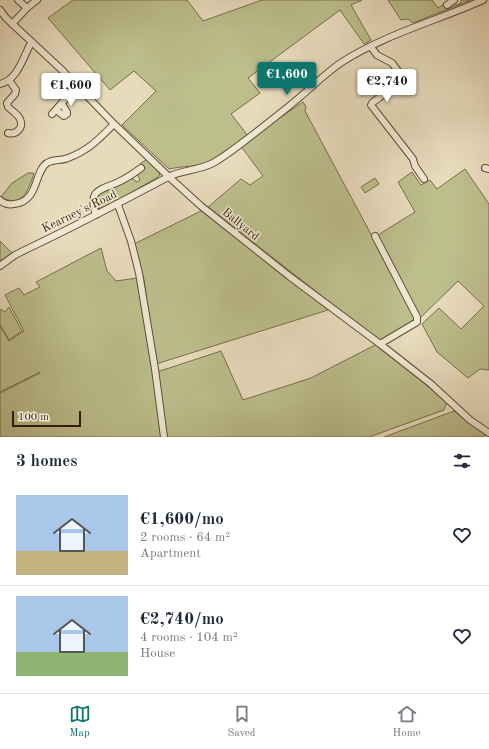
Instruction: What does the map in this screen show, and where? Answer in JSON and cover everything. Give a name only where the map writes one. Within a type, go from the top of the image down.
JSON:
[{"type":"street","points":[[18,0],[27,8]]},
{"type":"street","points":[[12,24],[37,0]]},
{"type":"street","points":[[446,5],[454,0]]},
{"type":"street","name":"Kearney's Road","points":[[0,266],[27,248],[118,205],[137,193],[169,177],[212,164],[259,131],[327,73],[354,55],[411,28],[483,0]]},
{"type":"street","name":"Ballyard","points":[[0,10],[12,24],[77,86],[114,124],[201,206],[289,276],[431,384],[470,420],[489,433]]},
{"type":"street","points":[[0,84],[14,76],[31,43]]},
{"type":"street","points":[[371,47],[377,55],[392,63],[410,86]]},
{"type":"street","points":[[404,79],[372,103],[372,105],[413,159],[415,166],[424,179]]},
{"type":"street","points":[[8,133],[12,134],[18,131],[21,124],[20,118],[8,107],[7,103],[15,94],[16,90],[9,80]]},
{"type":"street","points":[[62,104],[67,112],[64,116],[54,112],[77,86]]},
{"type":"street","points":[[0,200],[9,204],[17,204],[25,201],[31,194],[42,168],[46,163],[65,160],[92,146],[114,124]]},
{"type":"street","points":[[96,215],[92,204],[96,192],[133,174],[141,168]]},
{"type":"street","points":[[133,174],[137,181]]},
{"type":"street","points":[[118,205],[131,241],[139,272],[155,369],[164,437]]},
{"type":"street","points":[[375,236],[417,317],[417,322],[380,344]]},
{"type":"green space","points":[[73,0],[187,0],[203,21],[262,0],[362,0],[351,5],[371,40],[364,44],[340,10],[248,78],[260,93],[231,114],[248,136],[223,154],[204,164],[169,169],[122,125],[156,91],[134,71],[110,90],[48,18]]},
{"type":"green space","points":[[388,0],[432,0],[438,8],[443,5],[445,8],[452,3],[458,5],[461,0],[471,0],[413,23],[408,19],[401,20]]},
{"type":"green space","points":[[303,102],[306,107],[305,111],[373,238],[415,212],[398,182],[412,172],[421,185],[430,180],[437,189],[465,169],[489,204],[489,370],[480,369],[468,378],[437,352],[422,324],[439,308],[461,329],[484,306],[458,281],[417,321],[382,343],[208,207],[241,179],[250,185],[263,176],[240,145]]},
{"type":"green space","points":[[147,159],[158,170],[160,175],[158,177],[110,205],[97,209],[96,200],[100,192],[130,178],[137,182],[140,180],[137,173],[143,167],[140,164]]},
{"type":"green space","points":[[28,173],[34,173],[24,196],[14,201],[1,197],[12,183]]},
{"type":"green space","points":[[375,178],[379,184],[365,193],[361,187]]},
{"type":"green space","points":[[203,210],[328,310],[156,364],[144,280],[134,244]]},
{"type":"green space","points":[[0,241],[12,253],[0,261]]},
{"type":"green space","points":[[101,248],[107,271],[116,281],[137,278],[149,345],[161,437],[0,437],[0,393],[40,373],[0,392],[0,326],[9,341],[24,331],[5,295],[19,288],[24,295],[40,287],[36,282]]},
{"type":"green space","points":[[9,307],[22,331],[9,340],[0,324],[0,309],[5,312]]},
{"type":"green space","points":[[377,344],[447,402],[444,410],[369,437],[167,437],[157,372],[221,351],[243,400],[311,378]]},
{"type":"green space","points":[[454,411],[487,434],[482,437],[384,437]]}]
